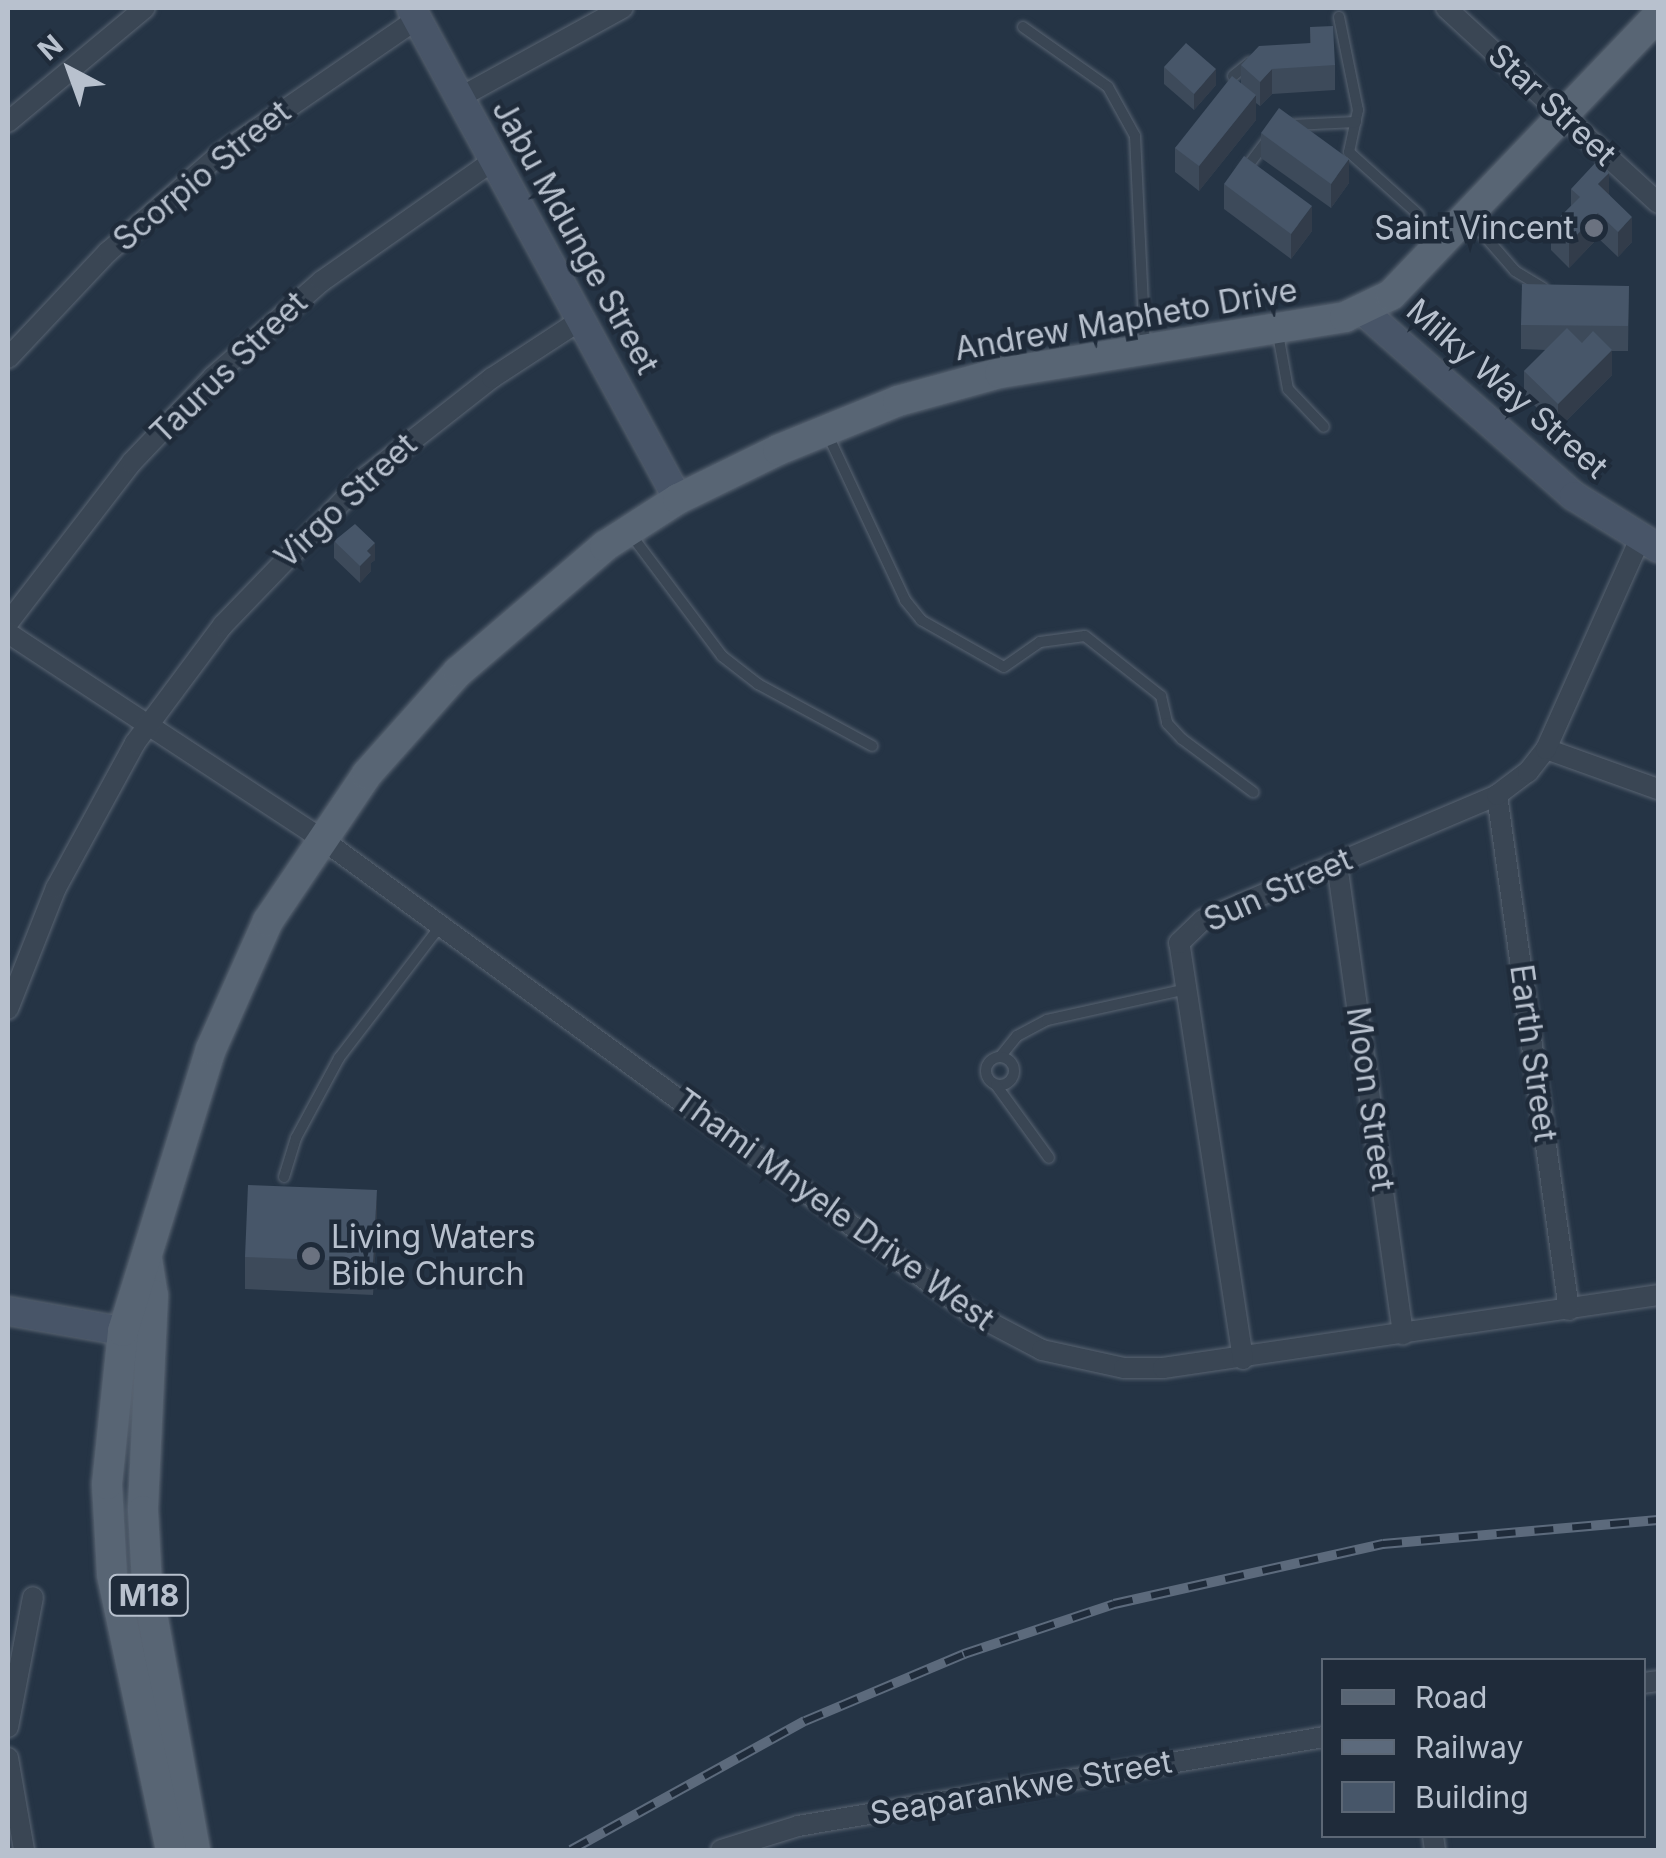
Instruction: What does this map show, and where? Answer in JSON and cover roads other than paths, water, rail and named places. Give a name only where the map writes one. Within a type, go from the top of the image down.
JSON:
[{"type":"main road","name":"Andrew Mapheto Drive","points":[[171,1850],[112,1574],[107,1484],[136,1334],[152,1280],[147,1259],[211,1050],[268,922],[319,837],[458,672],[628,531],[678,499],[898,401],[1000,373],[1145,346],[1278,328],[1362,310],[1408,280],[1658,16]]},
{"type":"main road","name":"Andrew Mapheto Drive","points":[[136,1334],[148,1586],[195,1850]]},
{"type":"street","points":[[8,122],[145,8]]},
{"type":"street","name":"Star Street","points":[[1446,8],[1658,203]]},
{"type":"street","points":[[459,98],[614,10]]},
{"type":"street","name":"Jabu Mdunge Street","points":[[414,13],[678,499]]},
{"type":"street","name":"Scorpio Street","points":[[8,358],[108,252],[219,155],[414,13]]},
{"type":"street","name":"Taurus Street","points":[[8,623],[132,462],[212,378],[322,281],[494,160]]},
{"type":"street","name":"Milky Way Street","points":[[1362,310],[1574,496],[1649,544]]},
{"type":"street","name":"Virgo Street","points":[[8,1009],[56,888],[148,724],[257,585],[336,504],[430,424],[582,319]]},
{"type":"street","name":"Sun Street","points":[[1243,1359],[1176,954],[1194,926],[1497,795],[1546,749],[1649,544]]},
{"type":"street","name":"Thami Mnyele Drive West","points":[[8,633],[319,837],[1005,1335],[1082,1362],[1124,1368],[1243,1359],[1658,1295]]},
{"type":"street","points":[[1546,749],[1658,788]]},
{"type":"street","name":"Earth Street","points":[[1497,795],[1569,1310]]},
{"type":"street","name":"Moon Street","points":[[1337,864],[1403,1334]]},
{"type":"street","points":[[8,1311],[136,1334]]},
{"type":"street","points":[[8,1728],[33,1597]]},
{"type":"street","name":"Seaparankwe Street","points":[[721,1850],[798,1826],[1321,1738]]},
{"type":"street","points":[[8,1758],[24,1850]]},
{"type":"lane","points":[[1326,33],[1347,8]]},
{"type":"lane","points":[[1339,17],[1356,122],[1350,152],[1419,215]]},
{"type":"lane","points":[[1023,27],[1108,87],[1135,136],[1145,346]]},
{"type":"lane","points":[[1234,76],[1262,56]]},
{"type":"lane","points":[[1240,177],[1281,126],[1356,122]]},
{"type":"lane","points":[[1468,218],[1515,271],[1551,291]]},
{"type":"lane","points":[[1278,328],[1288,390],[1324,427]]},
{"type":"lane","points":[[826,430],[905,600],[921,620],[1004,667],[1040,642],[1085,636],[1161,696],[1167,723],[1182,739],[1253,792]]},
{"type":"lane","points":[[628,531],[722,656],[758,684],[872,746]]},
{"type":"lane","points":[[284,1177],[296,1138],[339,1058],[441,925]]},
{"type":"lane","points":[[1048,1158],[986,1069],[1017,1036],[1046,1020],[1182,990]]},
{"type":"lane","points":[[996,1084],[1009,1082],[1014,1069],[1000,1057]]},
{"type":"railway","points":[[571,1850],[805,1721],[964,1654],[1114,1604],[1383,1544],[1658,1520]]},
{"type":"place","name":"Saint Vincent","points":[[1594,228]]},
{"type":"place","name":"Living Waters Bible Church","points":[[311,1256]]}]
